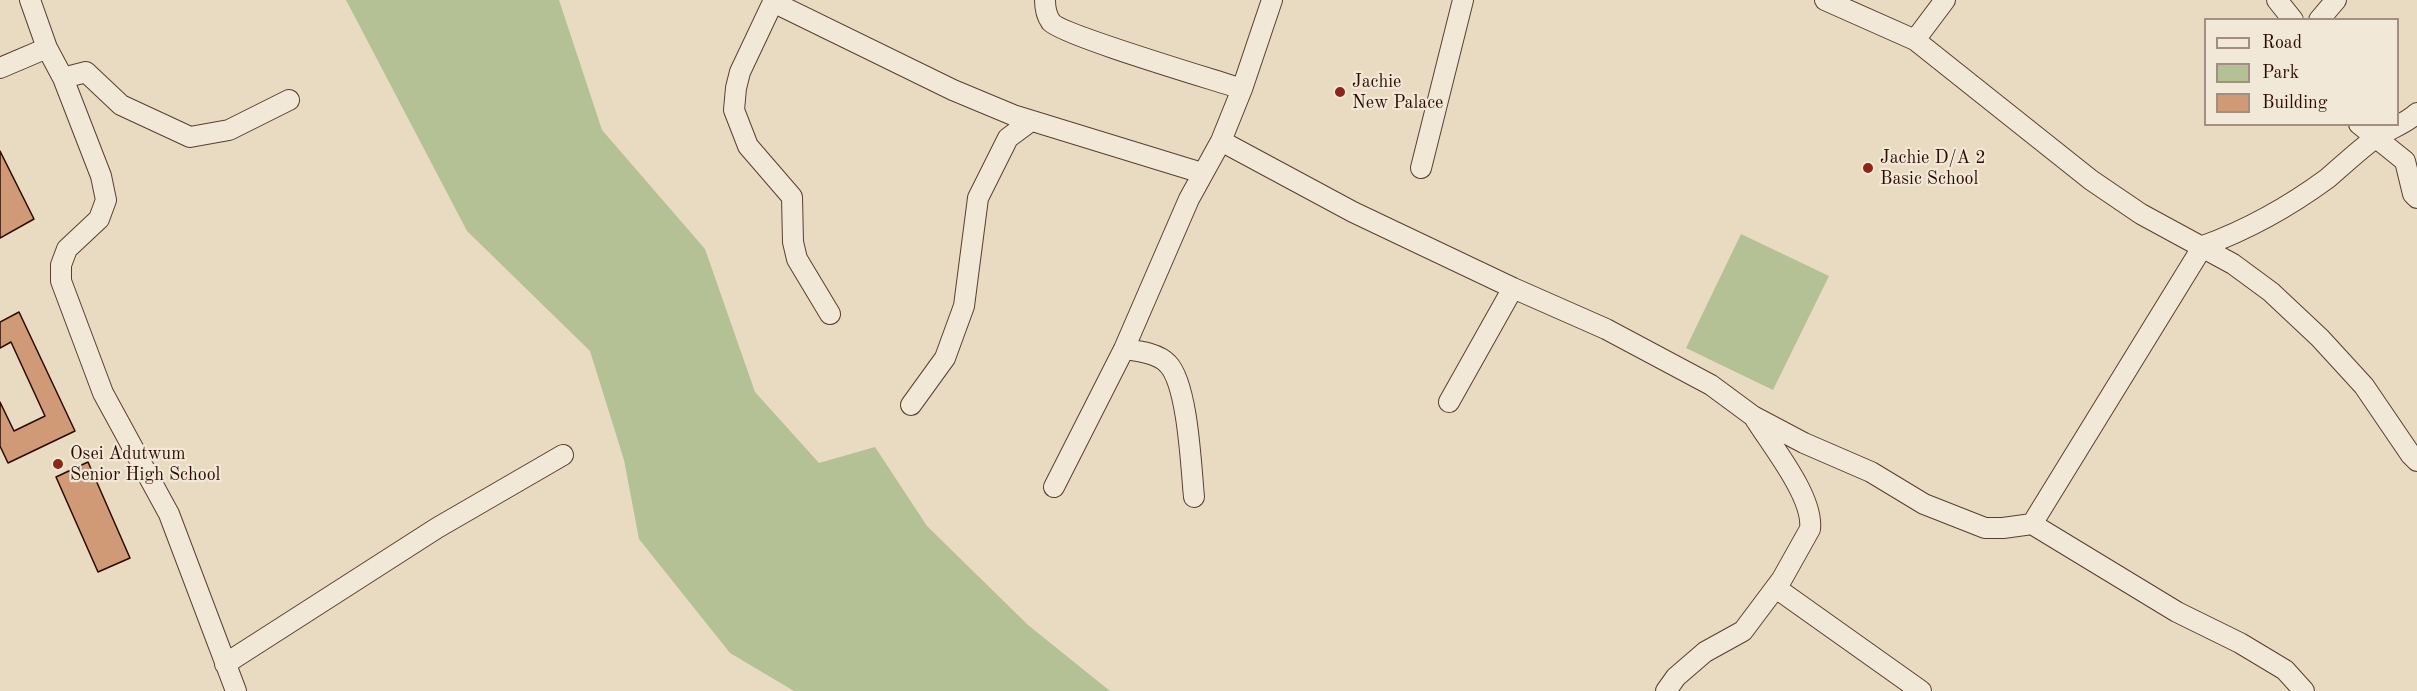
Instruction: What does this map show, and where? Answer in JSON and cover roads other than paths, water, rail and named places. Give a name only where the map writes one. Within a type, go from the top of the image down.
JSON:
[{"type":"street","points":[[30,0],[47,48],[63,78],[101,176],[106,200],[99,219],[67,249],[61,265],[61,281],[103,393],[169,514],[237,691]]},
{"type":"street","points":[[1045,0],[1046,11],[1052,23],[1084,37],[1242,89]]},
{"type":"street","points":[[1054,486],[1124,349],[1202,173],[1221,141],[1242,89],[1272,0]]},
{"type":"street","points":[[1421,168],[1463,0]]},
{"type":"street","points":[[1825,0],[1915,40],[2091,180],[2141,214],[2233,264],[2271,292],[2320,338],[2364,386],[2410,455],[2417,461]]},
{"type":"street","points":[[1915,40],[1945,0]]},
{"type":"street","points":[[2277,0],[2291,18]]},
{"type":"street","points":[[2321,18],[2336,0]]},
{"type":"street","points":[[830,314],[797,259],[793,242],[792,197],[748,146],[734,110],[740,72],[773,1],[953,90],[1031,121],[1202,173]]},
{"type":"street","points":[[0,68],[47,48]]},
{"type":"street","points":[[63,78],[86,72],[121,105],[190,137],[229,130],[289,100]]},
{"type":"street","points":[[2032,524],[2203,246],[2238,233],[2294,199],[2326,178],[2375,138],[2409,121],[2417,113]]},
{"type":"street","points":[[911,405],[945,358],[964,306],[978,198],[1008,138],[1031,121]]},
{"type":"street","points":[[2361,126],[2405,161],[2413,194],[2417,198]]},
{"type":"street","points":[[1221,141],[1353,212],[1513,288],[1606,329],[1700,379],[1753,416],[1804,443],[1871,472],[1923,504],[1985,528],[2032,524],[2177,612],[2240,643],[2285,670],[2304,691]]},
{"type":"street","points":[[1449,402],[1513,288]]},
{"type":"street","points":[[1124,349],[1148,354],[1168,364],[1175,378],[1184,408],[1194,497]]},
{"type":"street","points":[[1666,691],[1676,677],[1706,652],[1743,631],[1776,588],[1810,529],[1808,506],[1753,416]]},
{"type":"street","points":[[225,664],[427,535],[563,454]]},
{"type":"street","points":[[1776,588],[1921,691]]},
{"type":"place","name":"Jachie New Palace","points":[[1340,92]]},
{"type":"place","name":"Jachie D/A 2 Basic School","points":[[1868,168]]},
{"type":"place","name":"Osei Adutwum Senior High School","points":[[58,464]]}]
